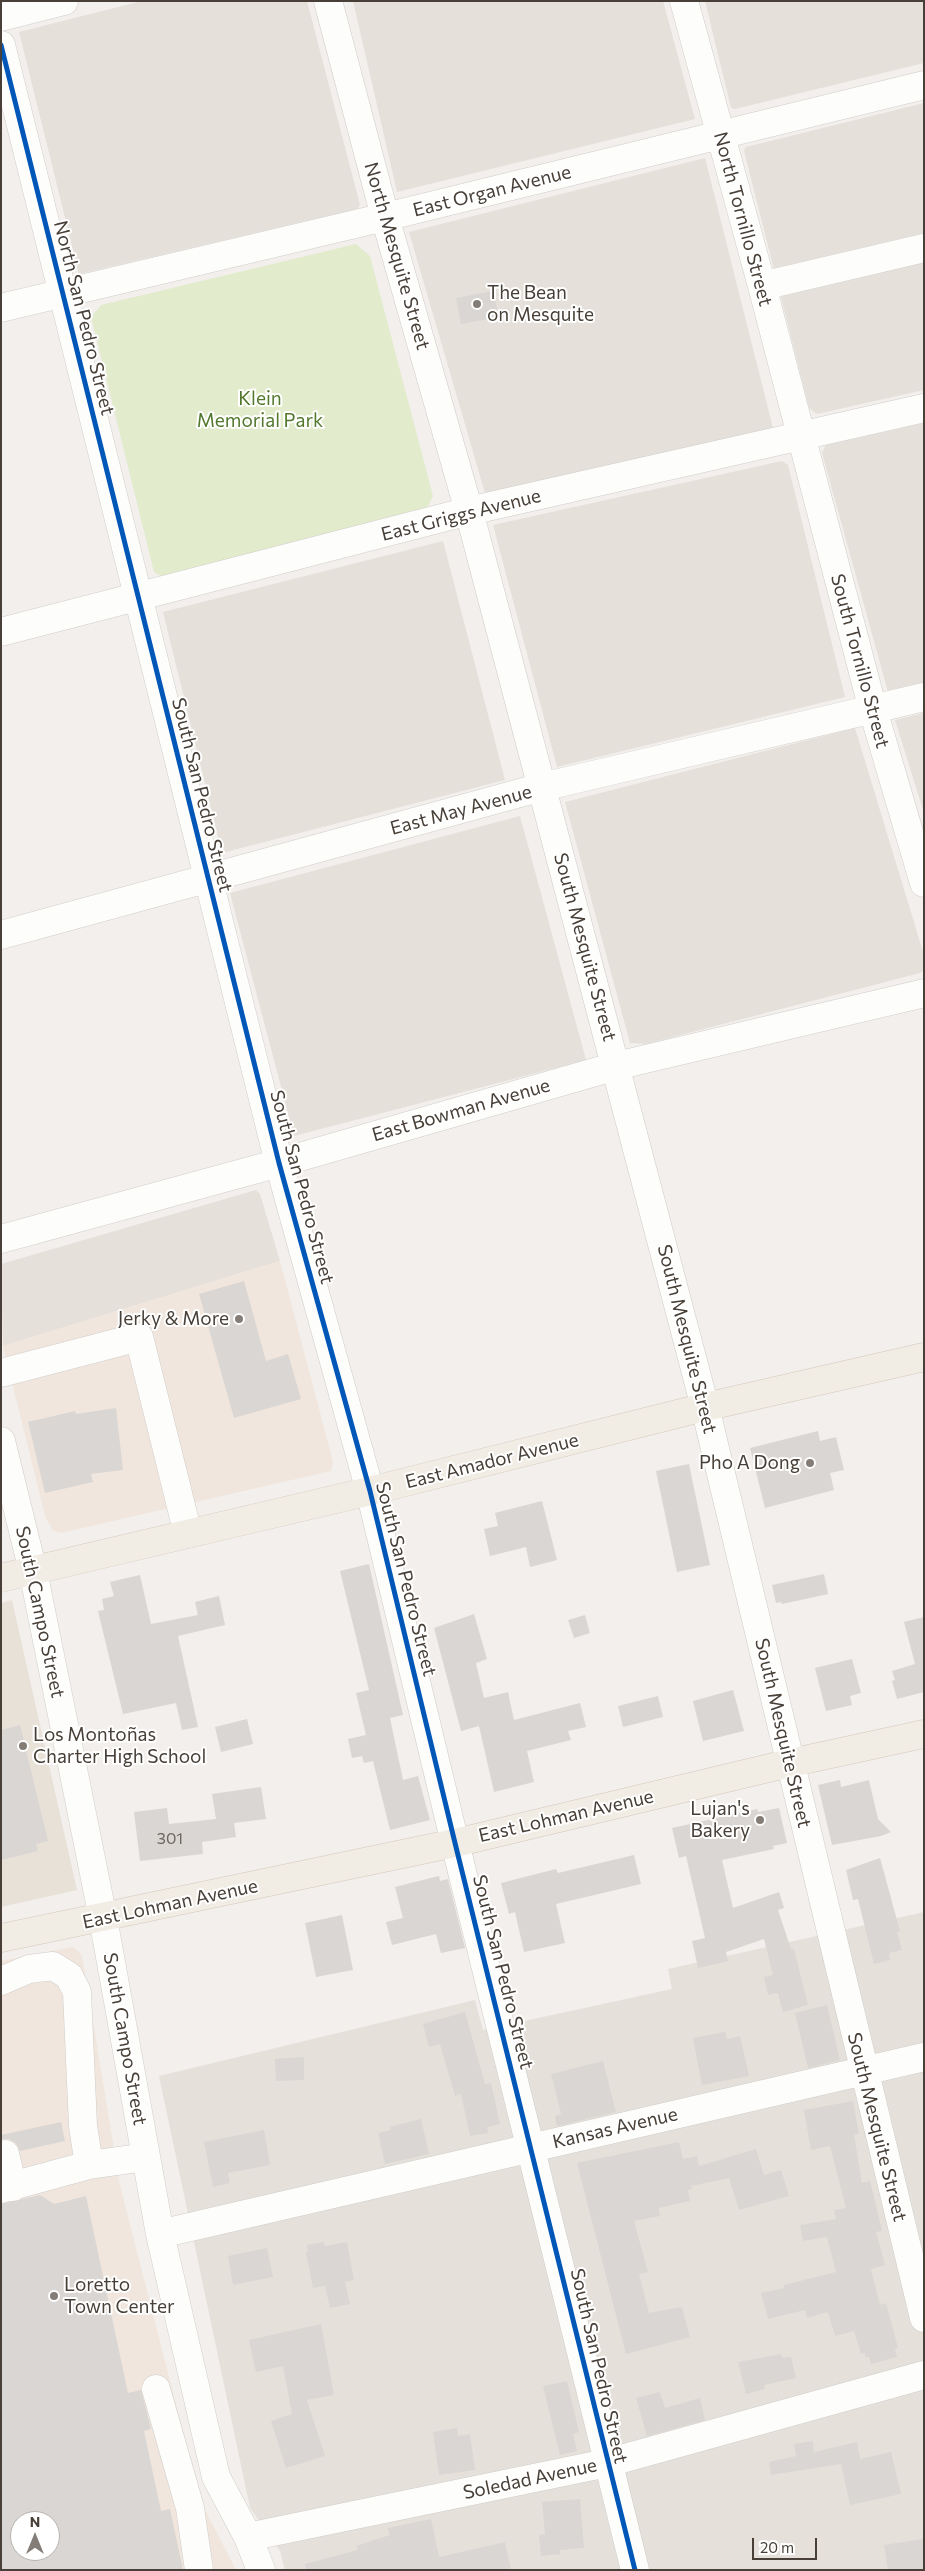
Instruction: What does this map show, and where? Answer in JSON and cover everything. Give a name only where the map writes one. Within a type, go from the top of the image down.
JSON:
[{"type":"main road","name":"East Amador Avenue","points":[[1,1578],[370,1491],[705,1407],[924,1357]]},
{"type":"main road","name":"East Lohman Avenue","points":[[1,1938],[454,1843],[790,1763],[924,1734]]},
{"type":"street","points":[[1,17],[64,1]]},
{"type":"street","name":"North Mesquite Street","points":[[328,1],[385,217],[469,511]]},
{"type":"street","name":"North Tornillo Street","points":[[684,1],[762,286],[800,437]]},
{"type":"street","name":"North San Pedro Street","points":[[1,45],[139,598]]},
{"type":"street","name":"East Organ Avenue","points":[[1,308],[385,217],[924,84]]},
{"type":"street","points":[[762,286],[924,248]]},
{"type":"street","name":"East Griggs Avenue","points":[[1,632],[139,598],[469,511],[924,408]]},
{"type":"street","name":"South Tornillo Street","points":[[800,437],[873,710],[924,883]]},
{"type":"street","name":"South Mesquite Street","points":[[469,511],[705,1407],[924,2318]]},
{"type":"street","name":"South San Pedro Street","points":[[139,598],[278,1163],[370,1491],[454,1843],[532,2148],[607,2463],[635,2570]]},
{"type":"street","name":"East May Avenue","points":[[1,935],[542,788],[924,697]]},
{"type":"street","name":"East Bowman Avenue","points":[[1,1238],[278,1163],[616,1066],[924,993]]},
{"type":"street","points":[[1,1373],[139,1337],[188,1534]]},
{"type":"street","name":"South Campo Street","points":[[1,1441],[33,1571],[103,1918],[160,2234],[216,2477],[248,2537],[261,2570]]},
{"type":"street","points":[[1,1981],[29,1969],[53,1966],[68,1976],[77,1992],[83,2126],[89,2165]]},
{"type":"street","name":"Kansas Avenue","points":[[160,2234],[924,2056]]},
{"type":"street","points":[[5,2154],[7,2188],[89,2165],[146,2157]]},
{"type":"street","name":"Soledad Avenue","points":[[248,2537],[607,2463],[924,2375]]},
{"type":"street","points":[[156,2389],[190,2508],[199,2570]]},
{"type":"street","points":[[184,2490],[216,2477]]},
{"type":"shaded area","points":[[142,1],[307,1],[360,205],[357,209],[79,274],[19,32]]},
{"type":"shaded area","points":[[353,1],[663,1],[695,119],[397,192]]},
{"type":"shaded area","points":[[705,1],[924,1],[924,63],[735,109],[731,108]]},
{"type":"shaded area","points":[[924,103],[924,390],[817,414],[809,408],[744,151],[746,147]]},
{"type":"shaded area","points":[[705,158],[773,428],[485,493],[409,232]]},
{"type":"shaded area","points":[[924,423],[924,683],[888,692],[822,453],[826,445]]},
{"type":"shaded area","points":[[782,461],[788,465],[845,697],[557,767],[493,525]]},
{"type":"shaded area","points":[[443,541],[505,780],[222,853],[163,612]]},
{"type":"shaded area","points":[[924,713],[924,813],[895,720]]},
{"type":"shaded area","points":[[855,728],[924,955],[924,969],[920,973],[646,1044],[630,1043],[565,802]]},
{"type":"shaded area","points":[[520,816],[586,1060],[294,1136],[230,893]]},
{"type":"shaded area","points":[[256,1190],[260,1194],[280,1261],[3,1346],[1,1264]]},
{"type":"shaded area","points":[[280,1261],[331,1454],[333,1464],[331,1471],[61,1533],[53,1531],[45,1516],[3,1346]]},
{"type":"shaded area","name":"Los Montoñas Charter High School","points":[[12,1600],[77,1890],[1,1907],[1,1603]]},
{"type":"shaded area","points":[[924,1912],[924,2570],[285,2570],[280,2551],[250,2508],[159,2076],[475,2000],[483,2030],[672,1989],[668,1969]]},
{"type":"shaded area","name":"Loretto Town Center","points":[[73,1947],[82,1955],[120,2185],[201,2502],[236,2570],[1,2570],[1,1961]]},
{"type":"green space","name":"Klein Memorial Park","points":[[356,244],[370,256],[433,496],[425,512],[163,577],[154,572],[91,317],[101,305]]},
{"type":"building","name":"The Bean on Mesquite","points":[[493,291],[499,317],[461,324],[456,298]]},
{"type":"building","points":[[244,1281],[266,1361],[288,1354],[301,1399],[234,1418],[199,1294]]},
{"type":"building","points":[[116,1408],[123,1470],[91,1474],[93,1482],[45,1493],[28,1422],[75,1411],[76,1414]]},
{"type":"building","points":[[818,1431],[820,1441],[836,1437],[844,1470],[830,1473],[834,1490],[765,1508],[750,1448]]},
{"type":"building","points":[[689,1464],[710,1565],[677,1572],[656,1471]]},
{"type":"building","points":[[542,1501],[557,1560],[530,1567],[526,1547],[490,1556],[484,1529],[498,1526],[495,1513]]},
{"type":"building","points":[[369,1564],[403,1715],[390,1718],[403,1780],[418,1776],[430,1820],[390,1830],[373,1761],[364,1763],[362,1756],[352,1758],[348,1739],[366,1735],[356,1693],[369,1690],[340,1571]]},
{"type":"building","points":[[824,1574],[828,1594],[782,1604],[781,1602],[776,1603],[772,1585]]},
{"type":"building","points":[[140,1575],[151,1624],[198,1615],[195,1602],[219,1596],[225,1625],[178,1636],[198,1727],[182,1730],[176,1703],[123,1714],[98,1611],[104,1610],[102,1599],[114,1596],[110,1582]]},
{"type":"building","points":[[474,1614],[487,1659],[476,1663],[484,1698],[508,1692],[514,1720],[580,1703],[586,1727],[568,1731],[571,1740],[527,1751],[534,1782],[494,1792],[479,1726],[461,1731],[434,1628]]},
{"type":"building","points":[[585,1615],[590,1633],[574,1638],[568,1620]]},
{"type":"building","points":[[924,1617],[924,1692],[897,1699],[892,1681],[895,1680],[892,1671],[915,1664],[904,1622]]},
{"type":"building","points":[[852,1659],[861,1693],[850,1696],[852,1705],[826,1711],[815,1668]]},
{"type":"building","points":[[733,1690],[744,1731],[703,1741],[693,1701]]},
{"type":"building","points":[[658,1696],[663,1717],[623,1727],[618,1706]]},
{"type":"building","points":[[247,1719],[253,1744],[221,1752],[215,1727]]},
{"type":"building","points":[[20,1725],[48,1841],[36,1844],[38,1851],[1,1860],[1,1730]]},
{"type":"building","points":[[840,1780],[841,1787],[869,1780],[878,1819],[891,1832],[881,1836],[832,1845],[818,1785]]},
{"type":"building","points":[[261,1787],[266,1819],[234,1823],[236,1837],[202,1842],[203,1854],[140,1861],[134,1812],[167,1808],[169,1824],[216,1819],[212,1794]]},
{"type":"building","points":[[779,1808],[787,1843],[773,1846],[774,1849],[722,1860],[733,1908],[779,1892],[784,1908],[778,1910],[791,1949],[794,1949],[808,2005],[783,2012],[778,1993],[768,1995],[764,1977],[773,1975],[764,1939],[726,1952],[728,1961],[698,1968],[692,1941],[705,1938],[686,1856],[679,1858],[672,1828],[757,1809],[758,1812]]},
{"type":"building","points":[[634,1855],[641,1884],[556,1904],[565,1943],[524,1952],[515,1912],[509,1914],[501,1883],[556,1869],[558,1873]]},
{"type":"building","points":[[880,1858],[900,1931],[897,1932],[902,1950],[889,1953],[890,1960],[874,1964],[858,1899],[853,1900],[846,1870]]},
{"type":"building","points":[[439,1876],[440,1881],[448,1879],[465,1948],[441,1953],[436,1934],[392,1945],[386,1922],[403,1918],[395,1887]]},
{"type":"building","points":[[342,1915],[353,1970],[316,1977],[305,1923]]},
{"type":"building","points":[[827,2005],[840,2060],[808,2068],[795,2013]]},
{"type":"building","points":[[465,2012],[485,2084],[491,2083],[500,2124],[487,2127],[488,2133],[470,2136],[461,2094],[455,2096],[440,2044],[429,2047],[423,2024]]},
{"type":"building","points":[[725,2032],[727,2039],[740,2036],[749,2076],[702,2085],[693,2038]]},
{"type":"building","points":[[304,2057],[304,2080],[276,2081],[275,2059]]},
{"type":"building","points":[[603,2061],[616,2112],[557,2126],[555,2116],[561,2114],[551,2074]]},
{"type":"building","points":[[853,2101],[859,2134],[854,2135],[862,2183],[870,2181],[882,2231],[876,2232],[885,2265],[871,2269],[880,2305],[886,2303],[898,2348],[895,2349],[897,2357],[871,2364],[869,2357],[865,2357],[865,2353],[861,2354],[854,2331],[835,2336],[828,2312],[807,2318],[805,2310],[768,2319],[761,2293],[784,2288],[784,2285],[836,2272],[827,2237],[803,2241],[800,2225],[836,2219],[834,2210],[846,2208],[830,2146],[811,2150],[804,2110]]},
{"type":"building","points":[[421,2119],[429,2154],[385,2164],[378,2133],[391,2130],[390,2127]]},
{"type":"building","points":[[61,2122],[65,2141],[20,2151],[16,2143],[9,2139],[1,2139],[1,2135]]},
{"type":"building","points":[[264,2130],[270,2165],[228,2173],[230,2183],[213,2187],[204,2142]]},
{"type":"building","points":[[679,2142],[683,2159],[697,2156],[699,2166],[756,2149],[764,2175],[781,2170],[789,2196],[739,2210],[729,2178],[691,2186],[692,2189],[688,2190],[690,2201],[659,2208],[660,2216],[634,2221],[648,2272],[639,2274],[649,2313],[682,2307],[690,2337],[626,2354],[577,2163]]},
{"type":"building","name":"Loretto Town Center","points":[[40,2195],[54,2204],[86,2196],[128,2393],[141,2390],[151,2429],[144,2431],[161,2511],[170,2509],[183,2570],[1,2570],[1,2204]]},
{"type":"building","points":[[324,2242],[325,2246],[347,2242],[354,2280],[345,2282],[350,2304],[330,2308],[325,2286],[313,2288],[306,2252],[308,2252],[307,2245]]},
{"type":"building","points":[[267,2248],[273,2277],[233,2285],[228,2256]]},
{"type":"building","points":[[321,2324],[334,2395],[307,2400],[325,2456],[286,2468],[271,2421],[292,2414],[283,2366],[256,2372],[249,2340]]},
{"type":"building","points":[[781,2354],[782,2358],[791,2357],[796,2378],[764,2385],[765,2389],[746,2394],[738,2362]]},
{"type":"building","points":[[567,2381],[579,2432],[573,2434],[577,2451],[560,2455],[543,2386]]},
{"type":"building","points":[[660,2392],[665,2408],[700,2398],[705,2420],[647,2436],[636,2398]]},
{"type":"building","points":[[457,2428],[458,2436],[470,2434],[475,2470],[439,2475],[433,2432]]},
{"type":"building","points":[[813,2441],[814,2452],[857,2442],[860,2459],[891,2452],[901,2494],[850,2505],[841,2464],[771,2475],[769,2462],[796,2456],[794,2444]]},
{"type":"building","points":[[580,2499],[584,2548],[560,2550],[560,2554],[541,2556],[539,2535],[545,2534],[542,2502]]},
{"type":"building","points":[[431,2519],[439,2557],[505,2542],[511,2570],[306,2570],[305,2564],[358,2550],[356,2546],[390,2535],[388,2528]]},
{"type":"building","points":[[924,2539],[924,2570],[888,2570],[884,2545]]},
{"type":"cycle path","points":[[1,45],[279,1163],[370,1491],[635,2570]]},
{"type":"place","name":"The Bean on Mesquite","points":[[477,304]]},
{"type":"place","name":"Jerky & More","points":[[239,1319]]},
{"type":"place","name":"Pho A Dong","points":[[810,1463]]},
{"type":"place","name":"Los Montoñas Charter High School","points":[[23,1746]]},
{"type":"place","name":"Lujan's Bakery","points":[[760,1820]]},
{"type":"place","name":"Loretto Town Center","points":[[54,2296]]}]
